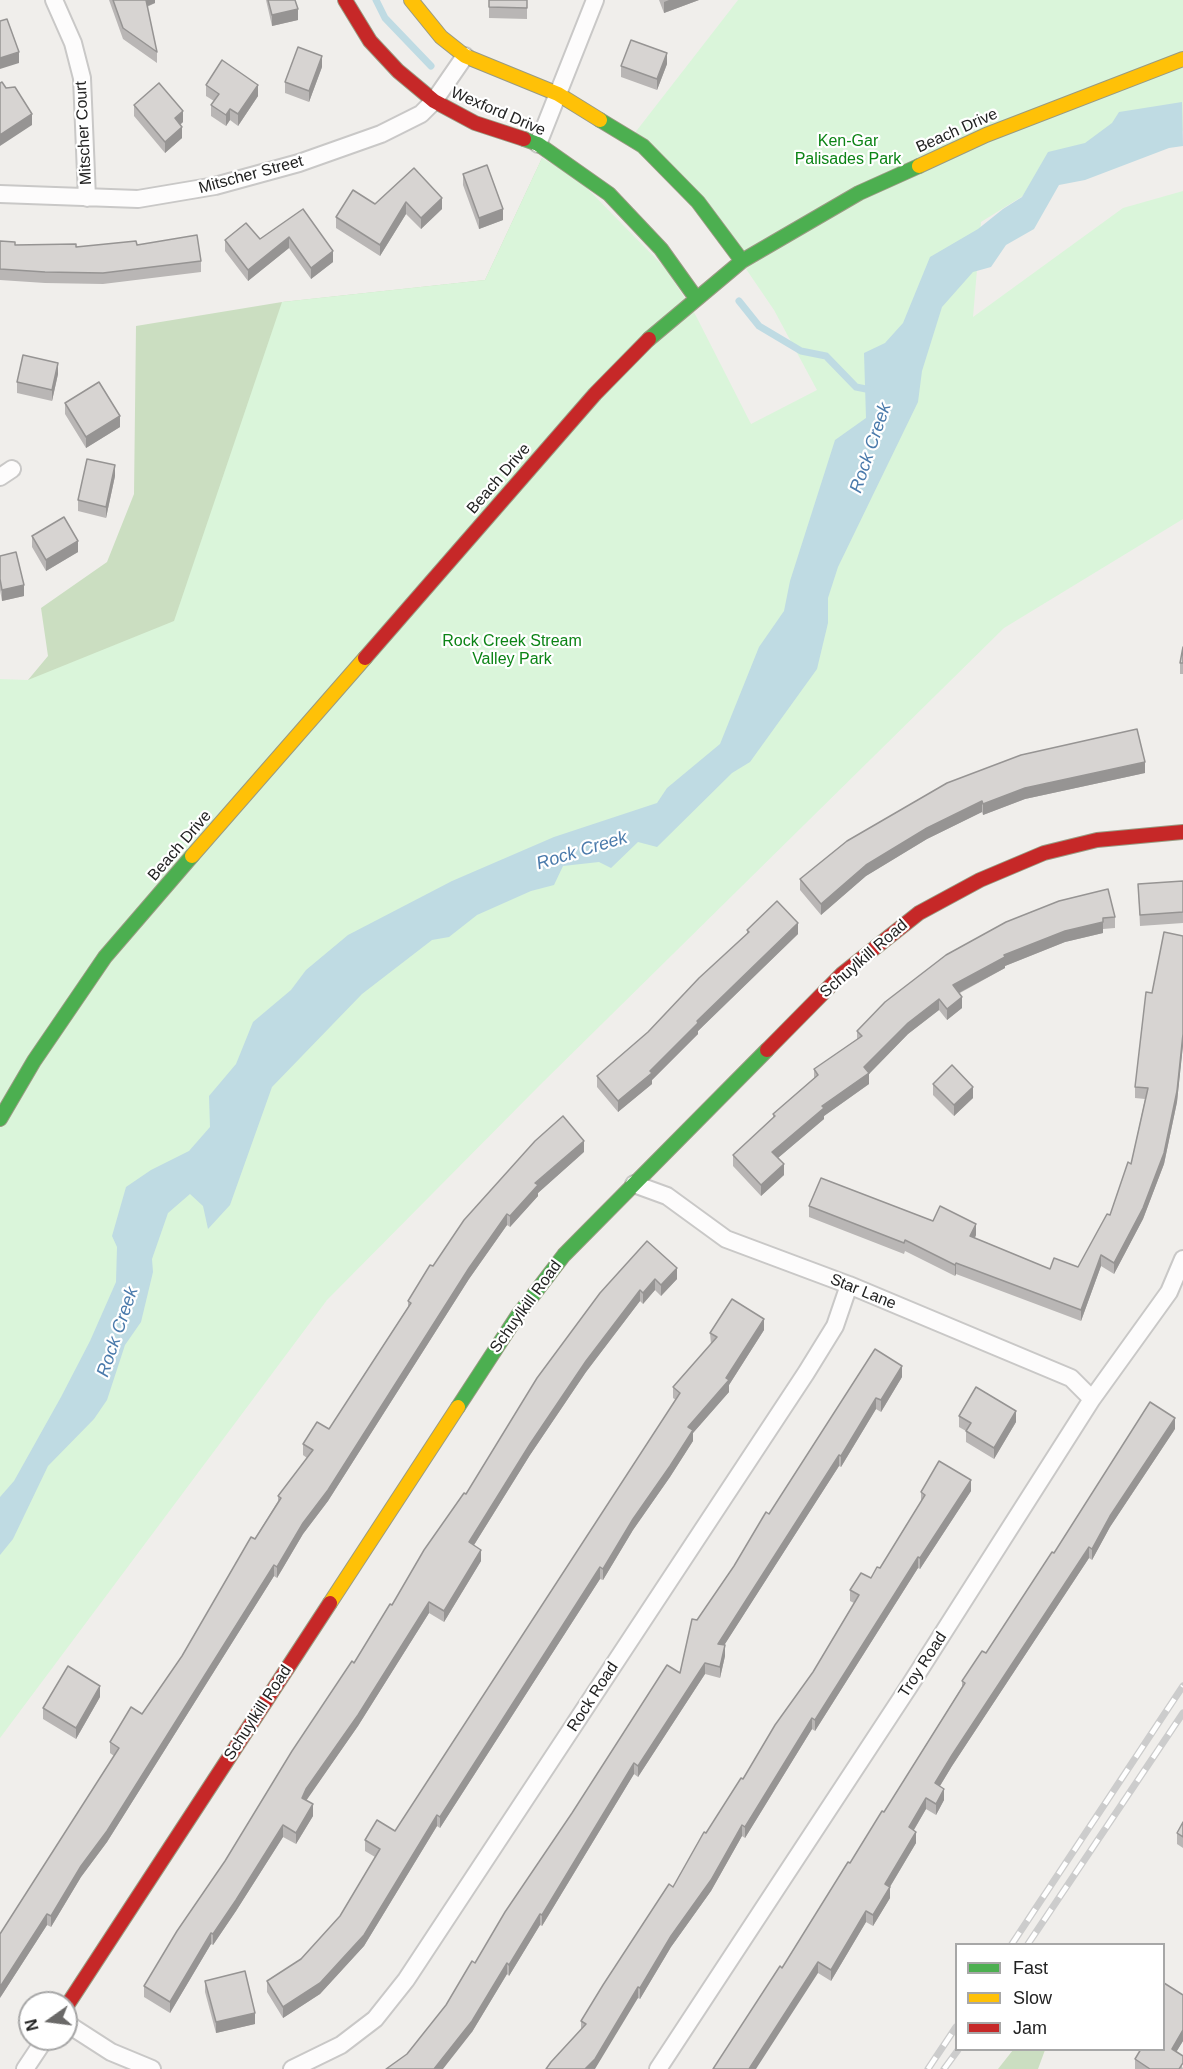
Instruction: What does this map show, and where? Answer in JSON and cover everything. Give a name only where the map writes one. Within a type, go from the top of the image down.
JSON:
[{"type":"street","name":"Mitscher Court","points":[[54,0],[73,43],[82,78],[87,198]]},
{"type":"street","name":"Wexford Drive","points":[[345,0],[370,41],[398,70],[434,101],[475,123],[538,144],[609,194],[661,249],[696,298]]},
{"type":"street","points":[[411,0],[441,37],[465,56],[558,94],[643,146],[698,202],[742,261]]},
{"type":"street","points":[[538,144],[595,0]]},
{"type":"street","name":"Mitscher Street","points":[[0,194],[138,199],[204,188],[299,163],[381,134],[421,114],[434,101],[465,56]]},
{"type":"street","name":"Beach Drive","points":[[0,1119],[34,1061],[105,957],[595,394],[661,326],[742,261],[859,193],[987,135],[1183,59]]},
{"type":"street","name":"Schuylkill Road","points":[[76,1991],[518,1315],[564,1255],[842,974],[919,913],[980,880],[1044,853],[1097,840],[1183,832]]},
{"type":"street","name":"Star Lane","points":[[634,1184],[667,1196],[726,1239],[849,1285],[1071,1378],[1092,1399]]},
{"type":"street","name":"Troy Road","points":[[658,2069],[910,1685],[1092,1399],[1169,1292],[1183,1259]]},
{"type":"street","name":"Rock Road","points":[[292,2069],[341,2045],[375,2019],[406,1980],[806,1373],[835,1326],[849,1285]]},
{"type":"street","points":[[78,2031],[111,2052],[152,2069]]},
{"type":"street","points":[[25,2069],[37,2051]]},
{"type":"green space","name":"Rock Creek Stream Valley Park","points":[[738,0],[1183,0],[1183,131],[1063,171],[981,222],[973,317],[1123,208],[1183,191],[1183,519],[1004,628],[540,1085],[327,1300],[0,1738],[0,679],[28,680],[174,621],[282,302],[485,280],[542,158],[578,179],[666,269],[695,314],[751,424],[817,390],[774,310],[714,222],[627,143]]},
{"type":"green space","points":[[542,158],[574,187],[205,799],[0,680],[28,680],[48,656],[41,608],[107,562],[134,494],[136,326],[282,302],[485,280]]},
{"type":"green space","points":[[1012,2051],[1045,2051],[1038,2069],[998,2069]]},
{"type":"water","name":"Rock Creek","points":[[1182,102],[1183,146],[1169,148],[1085,180],[1059,185],[1034,229],[1006,245],[991,267],[973,272],[942,307],[922,371],[918,402],[838,567],[828,598],[828,623],[817,669],[750,762],[732,773],[657,847],[638,842],[611,868],[599,862],[563,866],[554,885],[531,891],[477,915],[449,937],[432,940],[362,994],[272,1087],[230,1205],[208,1229],[203,1206],[190,1194],[168,1213],[152,1259],[153,1272],[141,1322],[125,1345],[107,1400],[94,1419],[48,1466],[13,1539],[0,1555],[0,1497],[14,1481],[61,1397],[90,1341],[116,1282],[117,1247],[112,1236],[126,1187],[151,1170],[189,1151],[210,1127],[209,1096],[236,1064],[253,1022],[291,990],[306,970],[348,935],[452,881],[554,837],[657,803],[667,788],[720,744],[759,647],[784,611],[790,581],[835,440],[866,418],[864,353],[885,343],[903,323],[930,257],[978,229],[1022,197],[1048,152],[1085,143],[1112,123],[1119,112]]},
{"type":"building","points":[[113,0],[146,0],[157,52],[123,28]]},
{"type":"building","points":[[268,0],[295,0],[298,9],[272,15]]},
{"type":"building","points":[[489,0],[527,0],[527,8],[489,7]]},
{"type":"building","points":[[7,19],[19,52],[0,58],[0,21]]},
{"type":"building","points":[[631,40],[667,53],[657,79],[621,66]]},
{"type":"building","points":[[298,47],[322,56],[309,91],[285,82]]},
{"type":"building","points":[[222,60],[258,85],[238,114],[230,109],[226,115],[211,105],[219,94],[206,85]]},
{"type":"building","points":[[2,82],[6,88],[15,87],[32,114],[0,135],[0,83]]},
{"type":"building","points":[[159,83],[183,111],[175,118],[182,127],[165,142],[134,105]]},
{"type":"building","points":[[487,165],[503,209],[479,218],[463,174]]},
{"type":"building","points":[[414,168],[442,198],[421,218],[406,202],[380,245],[336,217],[353,190],[375,204]]},
{"type":"building","points":[[303,209],[333,251],[311,268],[289,237],[248,270],[225,240],[246,223],[260,239]]},
{"type":"building","points":[[197,235],[201,261],[103,273],[0,269],[0,241],[15,242],[15,245],[76,244],[76,247],[136,241],[137,245]]},
{"type":"building","points":[[23,355],[58,363],[52,390],[17,382]]},
{"type":"building","points":[[99,382],[120,416],[86,437],[65,403]]},
{"type":"building","points":[[87,459],[115,465],[106,507],[78,500]]},
{"type":"building","points":[[64,517],[78,541],[46,560],[32,536]]},
{"type":"building","points":[[16,552],[24,585],[2,590],[0,556]]},
{"type":"building","points":[[1183,647],[1183,663],[1180,663]]},
{"type":"building","points":[[1137,729],[1145,762],[1025,788],[983,804],[982,801],[927,828],[866,865],[821,904],[800,879],[847,841],[947,783],[1021,755]]},
{"type":"building","points":[[1183,881],[1183,912],[1140,915],[1138,884]]},
{"type":"building","points":[[1108,889],[1115,917],[1103,918],[1103,922],[1065,931],[1004,955],[1005,957],[953,985],[962,997],[947,1009],[939,999],[908,1023],[864,1067],[869,1073],[822,1106],[824,1108],[772,1152],[784,1164],[761,1185],[733,1155],[775,1116],[773,1114],[818,1075],[814,1069],[862,1036],[857,1031],[885,1002],[946,955],[1006,922],[1059,901]]},
{"type":"building","points":[[777,901],[798,923],[697,1021],[698,1023],[650,1071],[652,1073],[618,1101],[597,1076],[648,1032],[699,978],[749,932],[747,930]]},
{"type":"building","points":[[1164,932],[1183,936],[1183,1034],[1177,1091],[1164,1153],[1143,1208],[1114,1263],[1101,1255],[1081,1310],[956,1263],[955,1265],[905,1240],[904,1243],[809,1206],[821,1178],[933,1221],[940,1206],[976,1224],[970,1236],[1050,1269],[1054,1258],[1078,1267],[1107,1214],[1110,1215],[1128,1162],[1131,1164],[1148,1088],[1135,1087],[1146,992],[1152,993]]},
{"type":"building","points":[[952,1065],[973,1087],[954,1105],[933,1084]]},
{"type":"building","points":[[563,1116],[584,1141],[535,1183],[538,1185],[510,1216],[507,1214],[469,1268],[328,1490],[303,1523],[277,1567],[274,1565],[107,1831],[81,1866],[51,1916],[47,1914],[0,1987],[0,1934],[119,1748],[110,1742],[131,1707],[142,1714],[182,1656],[251,1537],[255,1539],[281,1498],[278,1496],[313,1450],[303,1444],[317,1422],[329,1429],[411,1303],[408,1301],[430,1265],[433,1266],[464,1220],[535,1141]]},
{"type":"building","points":[[647,1241],[677,1268],[661,1285],[655,1279],[643,1293],[640,1290],[586,1361],[530,1444],[469,1542],[481,1550],[444,1611],[429,1602],[358,1715],[306,1789],[302,1798],[313,1804],[296,1833],[283,1825],[236,1900],[213,1934],[211,1933],[170,2002],[144,1986],[177,1931],[225,1861],[292,1751],[352,1661],[354,1663],[424,1550],[464,1493],[466,1494],[537,1378],[600,1293]]},
{"type":"building","points":[[732,1299],[764,1319],[726,1378],[729,1380],[688,1427],[693,1430],[633,1519],[603,1569],[600,1567],[440,1817],[437,1815],[364,1935],[320,1983],[283,2007],[267,1981],[301,1959],[340,1916],[380,1849],[365,1840],[377,1820],[395,1831],[680,1393],[673,1387],[717,1337],[710,1333]]},
{"type":"building","points":[[875,1349],[902,1366],[881,1400],[876,1398],[841,1456],[839,1455],[718,1644],[725,1645],[720,1667],[705,1663],[638,1766],[634,1763],[542,1915],[540,1914],[509,1965],[507,1963],[472,2021],[434,2069],[386,2069],[407,2054],[446,2005],[472,1961],[475,1963],[505,1912],[667,1665],[680,1673],[692,1619],[697,1620],[734,1566],[766,1512],[769,1514]]},
{"type":"building","points":[[976,1387],[1016,1411],[994,1448],[966,1431],[971,1423],[959,1416]]},
{"type":"building","points":[[1150,1402],[1175,1418],[1110,1516],[1092,1549],[1089,1547],[952,1755],[935,1783],[944,1789],[936,1804],[926,1798],[909,1827],[916,1832],[885,1884],[890,1887],[873,1915],[866,1911],[831,1970],[818,1962],[749,2069],[713,2069],[780,1966],[782,1968],[848,1862],[850,1863],[882,1811],[884,1812],[965,1683],[962,1681],[982,1651],[986,1653],[1052,1552],[1054,1553]]},
{"type":"building","points":[[939,1461],[971,1480],[920,1558],[918,1557],[815,1720],[812,1718],[745,1827],[742,1825],[711,1880],[671,1936],[595,2059],[585,2069],[546,2069],[586,2024],[581,2021],[603,1985],[669,1884],[673,1887],[704,1832],[706,1833],[741,1778],[743,1779],[775,1725],[813,1672],[859,1595],[850,1590],[861,1573],[871,1578],[877,1567],[880,1568],[925,1495],[921,1492]]},
{"type":"building","points":[[68,1666],[100,1686],[76,1728],[43,1708]]},
{"type":"building","points":[[1183,1822],[1183,1837],[1177,1833]]},
{"type":"building","points":[[245,1971],[255,2013],[216,2022],[205,1981]]},
{"type":"building","points":[[1165,1984],[1183,1995],[1183,2030],[1172,2049],[1183,2056],[1183,2063],[1179,2069],[1150,2069],[1135,2059],[1140,2051],[1165,2051]]},
{"type":"waterway","points":[[376,0],[385,18],[431,66]]},
{"type":"waterway","points":[[739,301],[759,326],[801,351],[826,356],[856,387],[871,390]]},
{"type":"railway","points":[[1013,1943],[1183,1686]]},
{"type":"railway","points":[[1029,1943],[1183,1713]]},
{"type":"railway","points":[[928,2069],[955,2028]]},
{"type":"railway","points":[[944,2069],[957,2051]]},
{"type":"traffic: fast","points":[[600,120],[643,146],[698,202],[742,261]]},
{"type":"traffic: fast","points":[[524,139],[538,144],[609,194],[661,249],[696,298]]},
{"type":"traffic: fast","points":[[649,339],[742,261],[859,193],[919,166]]},
{"type":"traffic: fast","points":[[0,1119],[34,1061],[105,957],[192,856]]},
{"type":"traffic: fast","points":[[458,1407],[518,1315],[564,1255],[767,1050]]},
{"type":"traffic: slow","points":[[411,0],[441,37],[465,56],[558,94],[600,120]]},
{"type":"traffic: slow","points":[[919,166],[986,135],[1183,59]]},
{"type":"traffic: slow","points":[[192,856],[365,658]]},
{"type":"traffic: slow","points":[[330,1603],[458,1407]]},
{"type":"traffic: jam","points":[[345,0],[370,41],[398,71],[434,101],[475,123],[524,139]]},
{"type":"traffic: jam","points":[[365,658],[595,394],[649,339]]},
{"type":"traffic: jam","points":[[767,1050],[842,974],[919,913],[980,880],[1044,853],[1097,840],[1183,832]]},
{"type":"traffic: jam","points":[[76,1991],[330,1603]]},
{"type":"park label","name":"Ken-Gar Palisades Park","points":[[848,151]]}]
